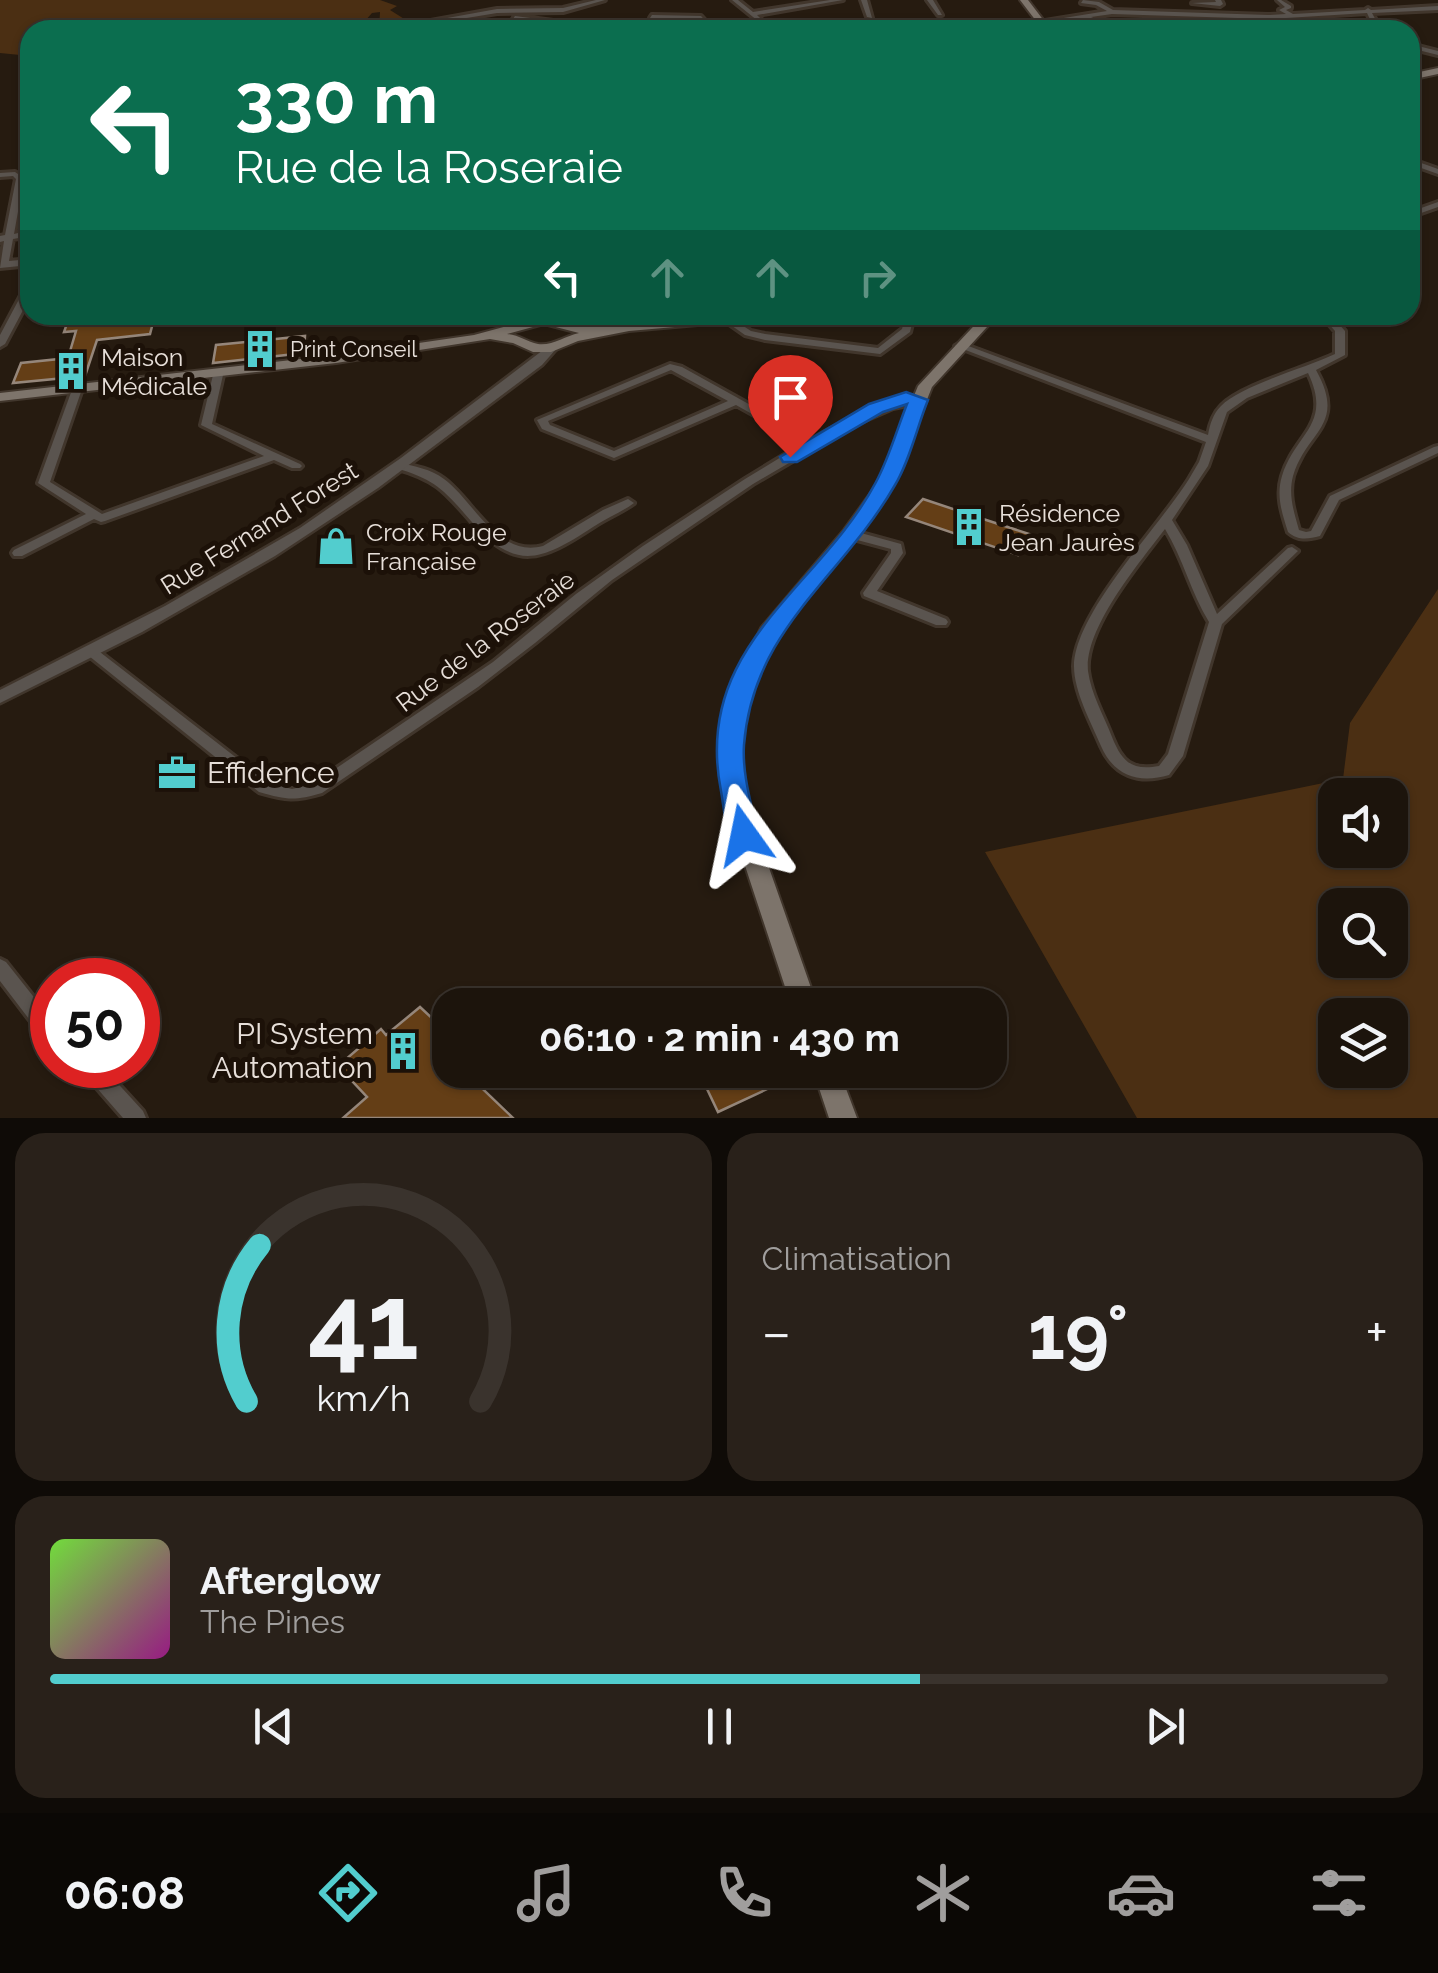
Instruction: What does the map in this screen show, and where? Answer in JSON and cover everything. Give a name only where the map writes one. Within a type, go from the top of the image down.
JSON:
[{"type":"main road","points":[[1024,0],[1039,20]]},
{"type":"main road","points":[[0,399],[218,375],[475,339],[520,338],[556,325]]},
{"type":"main road","points":[[520,338],[551,348],[560,325]]},
{"type":"main road","points":[[580,325],[618,329],[658,325]]},
{"type":"main road","points":[[798,988],[744,835],[734,790],[730,746],[740,693],[768,632],[852,531],[886,483],[918,400],[979,325]]},
{"type":"main road","points":[[832,1088],[842,1118]]},
{"type":"street","points":[[444,20],[498,11],[563,10],[602,0]]},
{"type":"street","points":[[735,0],[760,20]]},
{"type":"street","points":[[806,0],[815,3]]},
{"type":"street","points":[[752,14],[840,0]]},
{"type":"street","points":[[864,0],[870,17]]},
{"type":"street","points":[[930,0],[940,14]]},
{"type":"street","points":[[1174,20],[1198,8],[1220,4],[1218,0]]},
{"type":"street","points":[[1362,0],[1386,8]]},
{"type":"street","points":[[1279,1],[1289,7],[1282,10],[1292,15]]},
{"type":"street","points":[[1082,2],[1099,2],[1112,12]]},
{"type":"street","points":[[1310,3],[1320,12]]},
{"type":"street","points":[[1069,20],[1172,5],[1272,18],[1263,20]]},
{"type":"street","points":[[1250,6],[1264,16],[1438,8]]},
{"type":"street","points":[[1148,7],[1188,14]]},
{"type":"street","points":[[1198,8],[1228,8]]},
{"type":"street","points":[[1368,10],[1373,20]]},
{"type":"street","points":[[1124,12],[1132,20]]},
{"type":"street","points":[[652,16],[703,20]]},
{"type":"street","points":[[1086,16],[1094,20]]},
{"type":"street","points":[[509,17],[532,20]]},
{"type":"street","points":[[0,175],[15,174],[20,178],[2,265]]},
{"type":"street","points":[[16,201],[20,200]]},
{"type":"street","points":[[0,344],[20,307]]},
{"type":"street","points":[[737,325],[748,333],[765,337],[880,351],[907,330],[908,325]]},
{"type":"street","points":[[1292,551],[1216,622],[1175,756],[1164,771],[1146,776],[1120,766],[1108,748],[1080,665],[1096,622],[1142,548],[1166,521],[1201,468],[1220,414],[1229,404],[1312,372],[1340,355],[1340,331],[1335,325]]},
{"type":"street","points":[[520,338],[530,362],[526,372]]},
{"type":"street","points":[[960,346],[1212,440]]},
{"type":"street","name":"Rue Fernand Forest","points":[[0,697],[91,652],[271,552],[399,466],[526,372],[551,348]]},
{"type":"street","points":[[737,401],[614,455],[546,426],[542,420],[670,367],[737,401],[814,444]]},
{"type":"street","points":[[1312,372],[1324,388],[1324,408],[1288,472],[1284,495],[1294,532],[1306,536],[1316,533],[1334,498],[1438,449]]},
{"type":"street","points":[[218,375],[206,425],[296,466]]},
{"type":"street","points":[[69,390],[44,483],[101,518],[274,456]]},
{"type":"street","name":"Rue de la Roseraie","points":[[91,652],[264,788],[292,795],[317,789],[524,646],[582,596],[742,485],[876,408],[906,398],[918,400]]},
{"type":"street","points":[[399,466],[445,485],[503,546],[520,552],[546,550],[604,511],[628,503]]},
{"type":"street","points":[[18,553],[94,514]]},
{"type":"street","points":[[1166,521],[1180,538],[1202,602],[1216,622]]},
{"type":"street","points":[[852,531],[897,547],[897,554],[869,593],[941,622]]},
{"type":"street","points":[[0,967],[30,1006]]},
{"type":"street","points":[[109,1088],[136,1118]]},
{"type":"shaded area","points":[[0,0],[380,0],[397,6],[390,10],[406,20],[380,20],[380,12],[372,13],[366,20],[20,20],[20,55],[0,53]]},
{"type":"shaded area","points":[[1438,589],[1438,1118],[1137,1118],[985,852],[1318,784],[1318,868],[1408,868],[1408,778],[1343,778],[1350,723]]},
{"type":"building","points":[[66,325],[152,325],[150,334],[97,340],[85,376],[13,383],[21,363],[68,358],[76,331],[64,332]]},
{"type":"building","name":"Print Conseil","points":[[305,336],[304,353],[213,363],[216,345]]},
{"type":"building","name":"Résidence Jean Jaurès","points":[[923,499],[1032,535],[1018,555],[906,517]]},
{"type":"building","name":"PI System Automation","points":[[420,1007],[432,1018],[432,1088],[482,1088],[513,1118],[343,1118],[367,1097],[338,1066],[381,1029],[386,1035]]},
{"type":"building","points":[[707,1088],[769,1088],[718,1112]]},
{"type":"place","name":"Print Conseil","points":[[260,349]]},
{"type":"place","name":"Maison Médicale","points":[[71,371]]},
{"type":"place","name":"Résidence Jean Jaurès","points":[[969,527]]},
{"type":"place","name":"Croix Rouge Française","points":[[336,546]]},
{"type":"place","name":"Effidence","points":[[177,773]]},
{"type":"place","name":"PI System Automation","points":[[403,1051]]},
{"type":"route","points":[[744,835],[731,774],[730,746],[740,693],[752,661],[768,632],[850,534],[886,483],[918,400],[906,398],[876,408],[790,457]]}]
